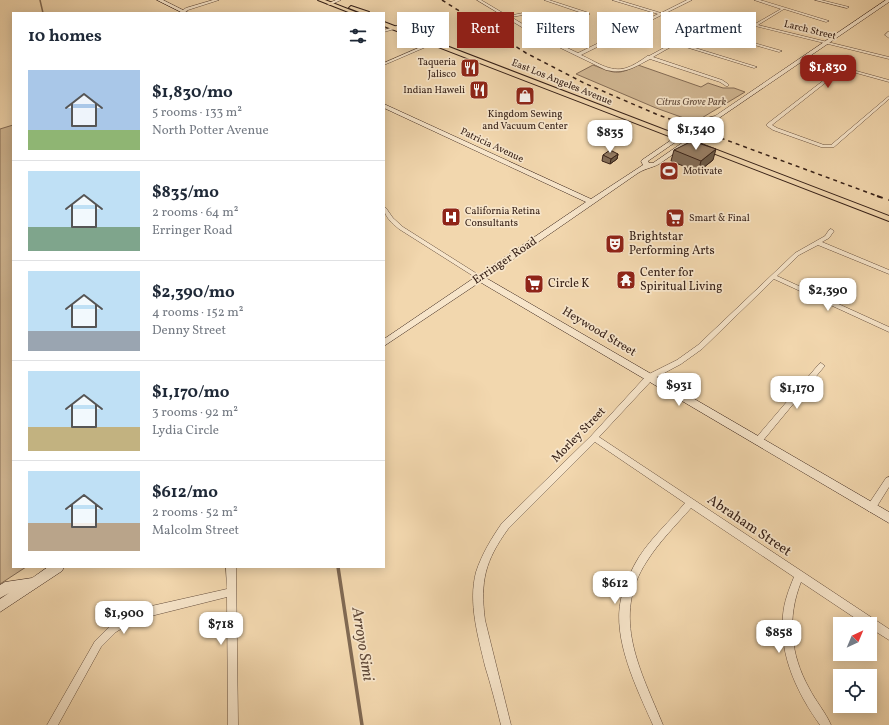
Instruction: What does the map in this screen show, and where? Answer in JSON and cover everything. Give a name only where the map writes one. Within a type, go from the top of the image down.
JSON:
[{"type":"main road","points":[[159,0],[183,12]]},
{"type":"main road","points":[[320,0],[334,1],[364,12]]},
{"type":"main road","name":"Erringer Road","points":[[647,165],[644,161],[680,136],[704,120],[717,117],[889,0]]},
{"type":"main road","points":[[334,1],[354,12]]},
{"type":"main road","name":"East Los Angeles Avenue","points":[[385,20],[397,25]]},
{"type":"main road","name":"East Los Angeles Avenue","points":[[385,24],[397,29]]},
{"type":"main road","name":"East Los Angeles Avenue","points":[[449,47],[889,219]]},
{"type":"main road","name":"Patricia Avenue","points":[[385,106],[591,202]]},
{"type":"main road","name":"Erringer Road","points":[[385,342],[647,165],[654,165],[713,124],[717,117]]},
{"type":"main road","name":"East Los Angeles Avenue","points":[[690,140],[889,213]]},
{"type":"main road","name":"Heywood Street","points":[[480,278],[889,518]]},
{"type":"main road","points":[[0,606],[57,568]]},
{"type":"main road","points":[[0,592],[5,588],[36,582]]},
{"type":"street","points":[[183,12],[217,0]]},
{"type":"street","points":[[478,0],[498,12]]},
{"type":"street","points":[[546,0],[584,12]]},
{"type":"street","points":[[614,0],[661,14]]},
{"type":"street","points":[[681,0],[688,1]]},
{"type":"street","points":[[756,0],[783,9],[819,17],[827,21]]},
{"type":"street","points":[[817,0],[847,8]]},
{"type":"street","points":[[666,12],[688,1]]},
{"type":"street","points":[[756,24],[783,9]]},
{"type":"street","points":[[514,16],[522,14]]},
{"type":"street","points":[[577,54],[661,14]]},
{"type":"street","name":"Larch Street","points":[[756,25],[889,58]]},
{"type":"street","points":[[385,31],[397,27]]},
{"type":"street","points":[[889,33],[887,35],[889,37]]},
{"type":"street","points":[[756,44],[780,51]]},
{"type":"street","points":[[385,64],[423,48]]},
{"type":"street","points":[[564,48],[614,71],[628,69],[666,48]]},
{"type":"street","points":[[692,48],[755,67]]},
{"type":"street","points":[[648,57],[721,81],[727,85]]},
{"type":"street","points":[[889,81],[849,70],[838,71],[770,123],[770,126],[819,144],[832,146],[889,97]]},
{"type":"street","name":"Heywood Street","points":[[385,210],[391,219],[401,228],[480,278]]},
{"type":"street","name":"Morley Street","points":[[506,725],[478,618],[476,602],[478,580],[484,559],[493,541],[505,526],[594,438],[650,377],[679,362],[700,347],[797,254],[827,237],[831,231]]},
{"type":"street","points":[[817,242],[889,272]]},
{"type":"street","points":[[774,277],[889,330]]},
{"type":"street","points":[[758,441],[821,366]]},
{"type":"street","name":"Abraham Street","points":[[594,438],[889,635]]},
{"type":"street","points":[[871,508],[889,480]]},
{"type":"street","points":[[658,725],[636,674],[629,651],[625,630],[624,611],[631,582],[643,559],[690,503]]},
{"type":"street","points":[[231,568],[233,725]]},
{"type":"street","points":[[799,576],[787,606],[786,622],[788,646],[804,690],[826,725]]},
{"type":"street","points":[[52,725],[98,644],[113,629],[126,620],[147,612],[231,592]]},
{"type":"green space","name":"Citrus Grove Park","points":[[593,65],[606,70],[620,72],[638,65],[701,87],[708,83],[723,88],[734,88],[745,92],[695,122],[656,108],[576,74]]},
{"type":"green space","points":[[12,125],[12,568],[24,568],[0,584],[0,129]]},
{"type":"building","points":[[692,141],[716,149],[701,161],[674,150]]},
{"type":"building","points":[[610,150],[618,154],[611,159],[603,155]]},
{"type":"waterway","name":"Arroyo Simi","points":[[40,0],[43,12]]},
{"type":"waterway","name":"Arroyo Simi","points":[[338,568],[362,725]]},
{"type":"railway","points":[[442,0],[526,53],[584,83],[656,114],[880,197]]},
{"type":"railway","points":[[880,197],[889,200]]},
{"type":"place","name":"Taqueria Jalisco","points":[[470,68]]},
{"type":"place","name":"Indian Haweli","points":[[479,90]]},
{"type":"place","name":"Kingdom Sewing and Vacuum Center","points":[[525,96]]},
{"type":"place","name":"Motivate","points":[[669,171]]},
{"type":"place","name":"California Retina Consultants","points":[[451,217]]},
{"type":"place","name":"Smart & Final","points":[[675,218]]},
{"type":"place","name":"Brightstar Performing Arts","points":[[615,244]]},
{"type":"place","name":"Center for Spiritual Living","points":[[626,280]]},
{"type":"place","name":"Circle K","points":[[534,284]]}]
